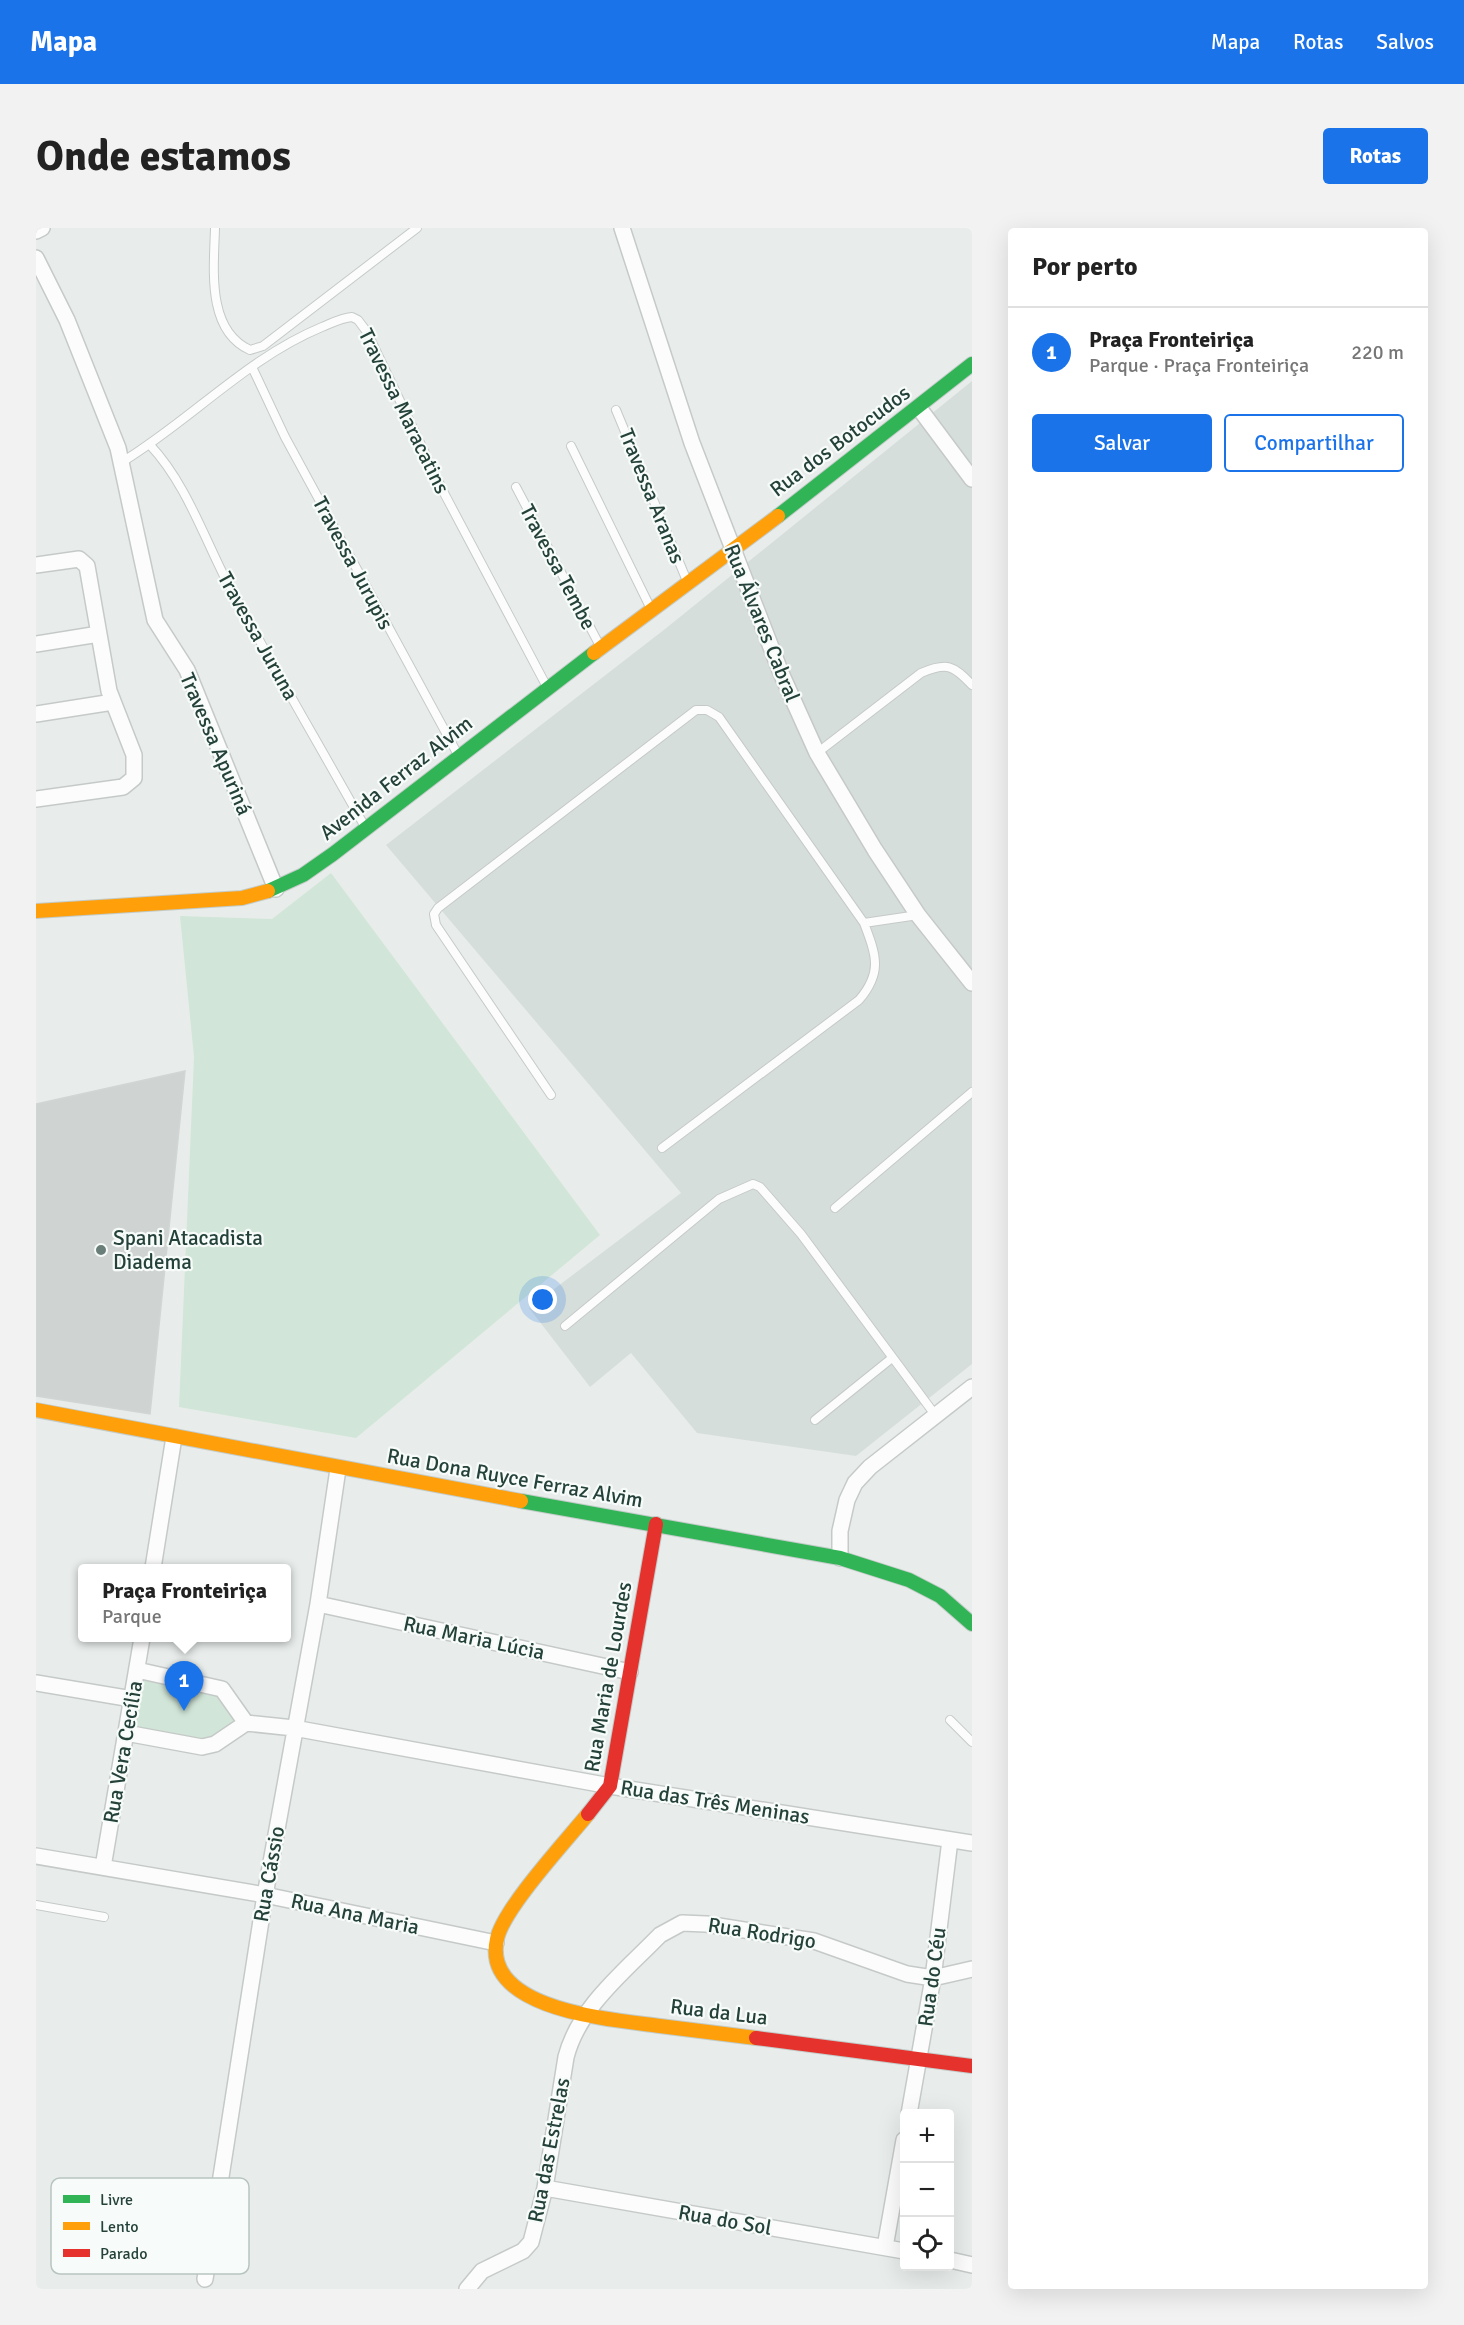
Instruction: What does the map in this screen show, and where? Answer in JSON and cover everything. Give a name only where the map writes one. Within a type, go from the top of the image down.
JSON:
[{"type":"street","points":[[36,231],[42,228]]},
{"type":"street","name":"Rua Álvares Cabral","points":[[622,228],[692,443],[781,673],[817,753],[918,915],[972,983]]},
{"type":"street","name":"Travessa Apuriná","points":[[36,258],[67,320],[122,462],[155,620],[187,670],[276,889]]},
{"type":"street","name":"Rua dos Botocudos","points":[[732,550],[919,408],[972,364]]},
{"type":"street","points":[[919,408],[972,479]]},
{"type":"street","name":"Avenida Ferraz Alvim","points":[[36,911],[242,898],[276,889],[303,875],[459,757],[600,646],[732,550]]},
{"type":"street","points":[[36,565],[71,559],[84,561],[113,702],[134,755],[136,769],[129,784],[36,799]]},
{"type":"street","points":[[36,644],[99,634]]},
{"type":"street","points":[[36,714],[113,702]]},
{"type":"street","points":[[840,1558],[840,1532],[847,1500],[855,1483],[870,1467],[972,1388]]},
{"type":"street","name":"Rua Dona Ruyce Ferraz Alvim","points":[[36,1410],[338,1469],[840,1558],[909,1580],[940,1596],[972,1624]]},
{"type":"street","points":[[154,1564],[174,1437]]},
{"type":"street","name":"Rua Cássio","points":[[221,2178],[265,1895],[318,1604],[338,1469]]},
{"type":"street","name":"Rua Maria de Lourdes","points":[[496,1943],[503,1920],[511,1907],[610,1786],[656,1524]]},
{"type":"street","name":"Rua Maria Lúcia","points":[[318,1604],[630,1672]]},
{"type":"street","name":"Rua Vera Cecília","points":[[103,1867],[141,1642]]},
{"type":"street","points":[[126,1733],[202,1747],[215,1744],[246,1723],[222,1689],[137,1670]]},
{"type":"street","points":[[36,1683],[132,1699]]},
{"type":"street","name":"Rua das Três Meninas","points":[[246,1723],[294,1728],[610,1786],[972,1843]]},
{"type":"street","name":"Rua do Céu","points":[[910,2109],[933,1978],[950,1840]]},
{"type":"street","name":"Rua Ana Maria","points":[[36,1856],[265,1895],[496,1943]]},
{"type":"street","name":"Rua Rodrigo","points":[[583,2016],[660,1935],[682,1923],[706,1924],[814,1941],[907,1974],[933,1978],[972,1969]]},
{"type":"street","name":"Rua da Lua","points":[[496,1943],[499,1964],[518,1990],[528,1996],[583,2016],[972,2066]]},
{"type":"street","name":"Rua das Estrelas","points":[[467,2289],[482,2271],[528,2248],[545,2188],[566,2057],[572,2037],[583,2016]]},
{"type":"street","points":[[885,2247],[900,2163]]},
{"type":"street","name":"Rua do Sol","points":[[545,2188],[900,2250]]},
{"type":"street","points":[[954,2261],[972,2265]]},
{"type":"street","name":"Rua Cássio","points":[[205,2279],[206,2274]]},
{"type":"lane","points":[[215,228],[214,290],[219,314],[237,344],[250,350],[263,346],[417,228]]},
{"type":"lane","name":"Travessa Maracatins","points":[[122,462],[150,445],[252,367],[303,335],[345,317],[352,317],[363,325],[444,493],[547,687]]},
{"type":"lane","name":"Travessa Jurupis","points":[[252,367],[285,437],[459,757]]},
{"type":"lane","name":"Travessa Aranas","points":[[616,410],[688,582]]},
{"type":"lane","name":"Travessa Juruna","points":[[150,445],[164,461],[185,498],[225,576],[366,828]]},
{"type":"lane","points":[[571,446],[651,609]]},
{"type":"lane","name":"Travessa Tembe","points":[[516,487],[600,646]]},
{"type":"lane","points":[[817,753],[921,673],[940,665],[957,669],[972,685]]},
{"type":"lane","points":[[551,1095],[436,925],[434,914],[438,908],[696,710],[707,710],[719,717],[864,923],[875,953],[875,972],[871,986],[859,1000],[662,1148]]},
{"type":"lane","points":[[864,923],[918,915]]},
{"type":"lane","points":[[835,1208],[972,1092]]},
{"type":"lane","points":[[565,1326],[719,1199],[753,1184],[760,1187],[801,1234],[936,1416]]},
{"type":"lane","points":[[815,1420],[892,1358]]},
{"type":"lane","points":[[950,1720],[972,1742]]},
{"type":"lane","points":[[36,1905],[104,1917]]},
{"type":"shaded area","points":[[972,381],[972,1364],[856,1456],[697,1433],[631,1353],[590,1387],[529,1308],[681,1193],[386,845],[665,629]]},
{"type":"green space","points":[[331,873],[600,1235],[356,1438],[179,1407],[194,1057],[180,916],[272,919]]},
{"type":"green space","points":[[137,1670],[218,1688],[246,1723],[215,1744],[126,1733]]},
{"type":"building","name":"Spani Atacadista Diadema","points":[[185,1071],[150,1414],[36,1396],[36,1104]]},
{"type":"traffic: fast","points":[[778,516],[972,364]]},
{"type":"traffic: fast","points":[[268,891],[303,875],[333,854],[594,653]]},
{"type":"traffic: fast","points":[[521,1501],[840,1558],[909,1580],[940,1596],[972,1624]]},
{"type":"traffic: slow","points":[[594,653],[778,516]]},
{"type":"traffic: slow","points":[[36,911],[242,898],[268,891]]},
{"type":"traffic: slow","points":[[36,1410],[521,1501]]},
{"type":"traffic: slow","points":[[588,1814],[523,1893],[502,1926],[497,1939],[498,1963],[510,1982],[530,1997],[585,2015],[756,2038]]},
{"type":"traffic: jam","points":[[588,1814],[610,1786],[656,1524]]},
{"type":"traffic: jam","points":[[756,2038],[972,2066]]},
{"type":"place","name":"Spani Atacadista Diadema","points":[[101,1250]]},
{"type":"place","name":"Praça Fronteiriça","points":[[184,1711]]}]
